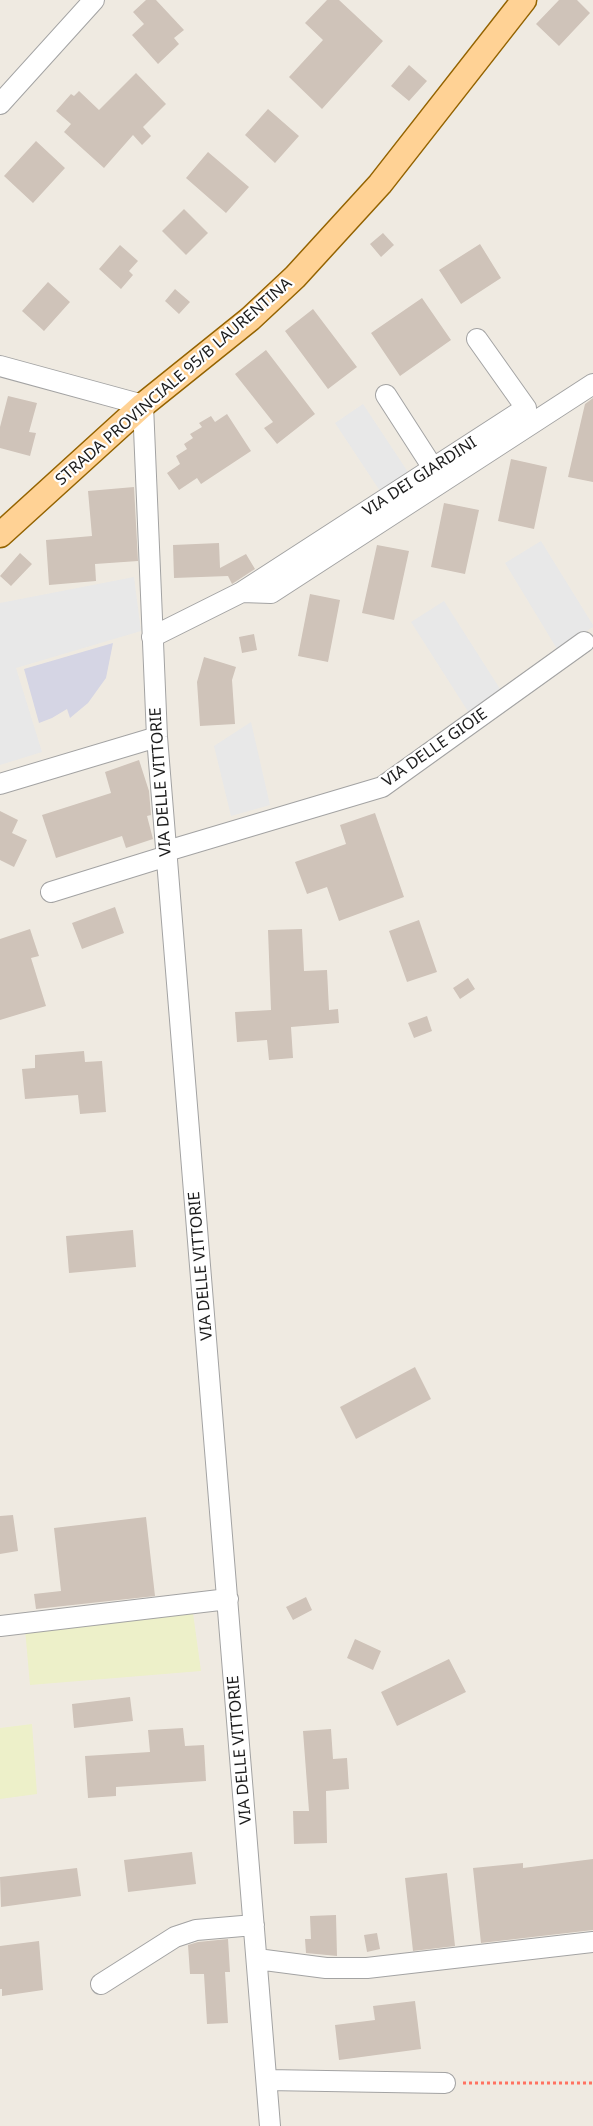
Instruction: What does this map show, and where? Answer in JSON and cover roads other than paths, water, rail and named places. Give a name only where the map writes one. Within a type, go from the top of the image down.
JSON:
[{"type":"main road","name":"STRADA PROVINCIALE 95/B LAURENTINA","points":[[0,535],[143,405],[250,319],[333,237],[403,155],[524,0]]},
{"type":"street","points":[[0,104],[94,0]]},
{"type":"street","name":"VIA DEI GIARDINI","points":[[152,637],[242,592],[526,408],[477,339]]},
{"type":"street","points":[[0,366],[143,405]]},
{"type":"street","name":"VIA DEI GIARDINI","points":[[242,592],[271,592],[593,384]]},
{"type":"street","points":[[386,395],[433,468]]},
{"type":"street","name":"VIA DELLE VITTORIE","points":[[143,405],[157,737],[270,2126]]},
{"type":"street","name":"VIA DELLE GIOIE","points":[[51,892],[167,853],[382,787],[584,642]]},
{"type":"street","points":[[0,784],[157,737]]},
{"type":"street","points":[[0,1626],[228,1599]]},
{"type":"street","points":[[101,1984],[174,1937],[196,1930],[254,1925]]},
{"type":"street","points":[[257,1959],[326,1968],[367,1968],[593,1942]]},
{"type":"street","points":[[267,2080],[445,2083]]}]
